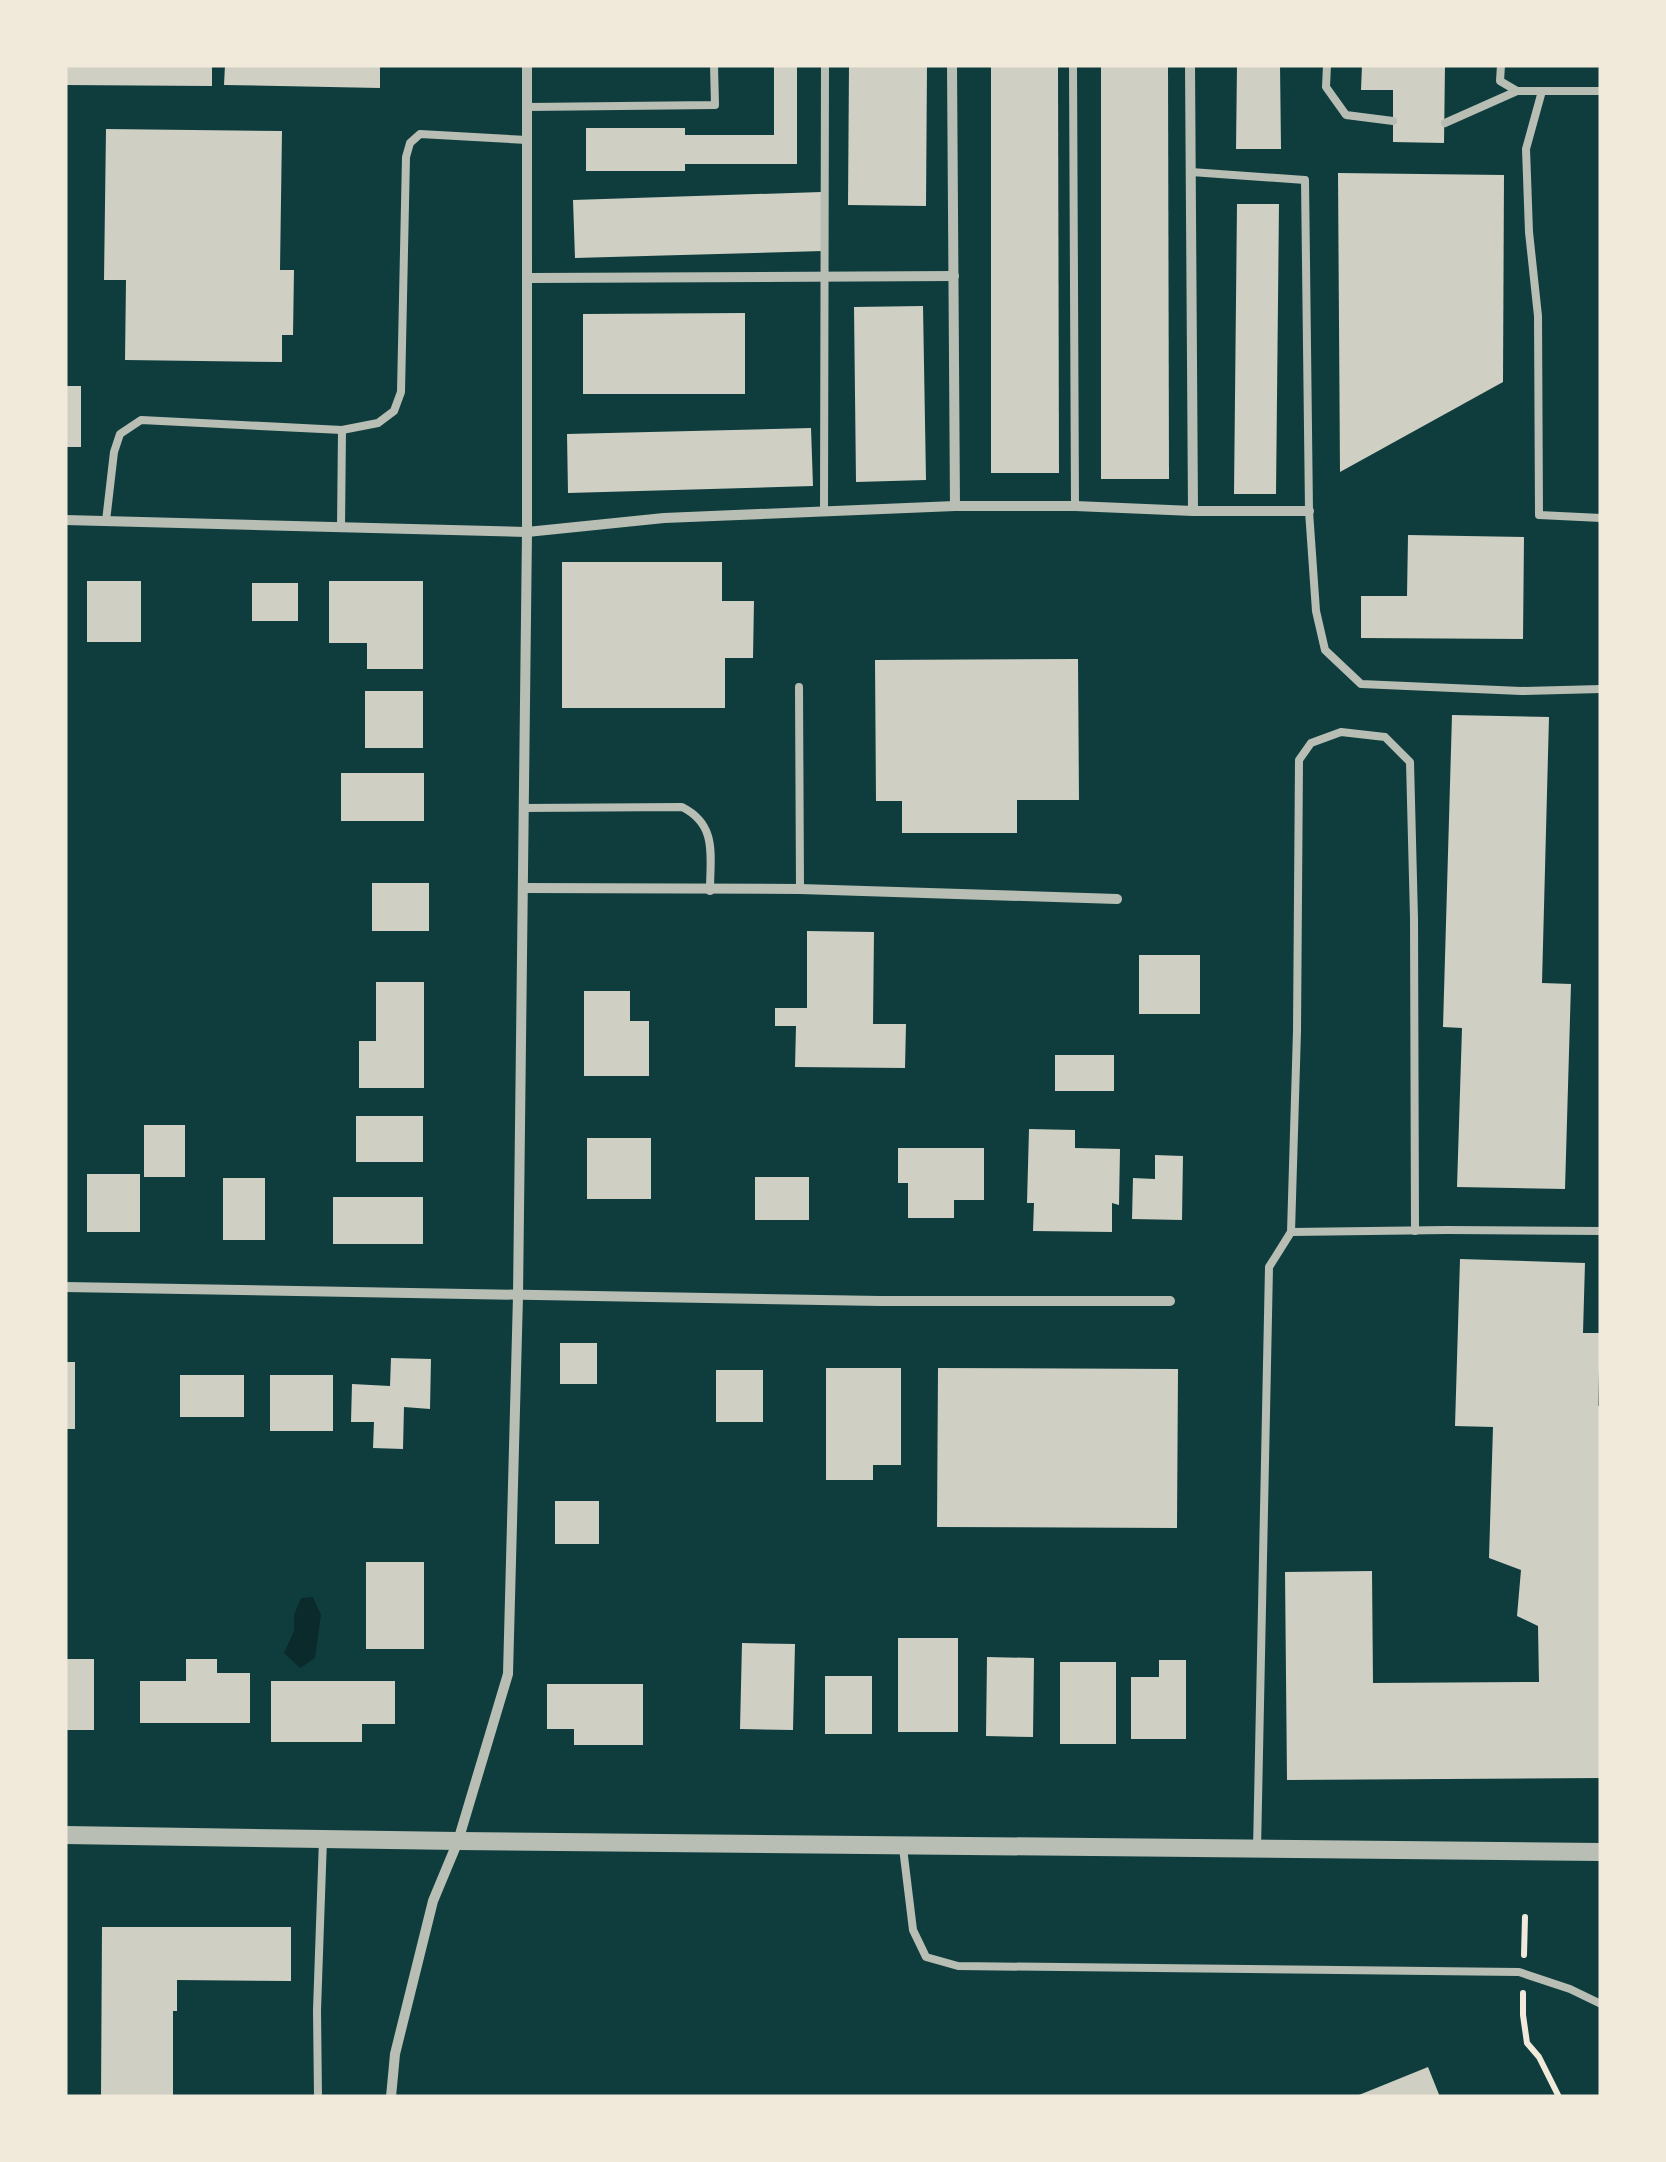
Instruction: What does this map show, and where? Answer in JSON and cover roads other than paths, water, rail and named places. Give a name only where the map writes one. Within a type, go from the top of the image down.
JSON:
[{"type":"street","points":[[390,2097],[394,2054],[435,1894],[458,1841],[508,1674],[518,1296],[528,532],[528,65]]},
{"type":"street","points":[[952,65],[956,506]]},
{"type":"street","points":[[1190,65],[1193,511]]},
{"type":"street","points":[[529,278],[954,276]]},
{"type":"street","points":[[65,520],[528,532],[664,518],[956,506],[1309,511]]},
{"type":"street","points":[[522,888],[800,890],[1117,899]]},
{"type":"street","points":[[65,1287],[880,1301],[1170,1301]]},
{"type":"street","points":[[65,1834],[1601,1852]]},
{"type":"lane","points":[[528,108],[715,104],[714,65]]},
{"type":"lane","points":[[824,65],[824,510]]},
{"type":"lane","points":[[1073,65],[1075,506]]},
{"type":"lane","points":[[1327,65],[1326,88],[1346,115],[1393,121]]},
{"type":"lane","points":[[1501,65],[1500,80],[1517,91]]},
{"type":"lane","points":[[1445,123],[1517,91],[1601,91]]},
{"type":"lane","points":[[1542,91],[1526,149],[1538,316],[1539,515],[1601,518]]},
{"type":"lane","points":[[106,521],[114,452],[120,434],[141,420],[342,430],[378,423],[394,411],[401,392],[406,157],[410,143],[420,134],[528,140]]},
{"type":"lane","points":[[1191,172],[1305,180],[1309,511],[1316,610],[1324,650],[1361,684],[1521,691],[1601,689]]},
{"type":"lane","points":[[341,528],[342,430]]},
{"type":"lane","points":[[799,688],[800,890]]},
{"type":"lane","points":[[1257,1850],[1269,1267],[1291,1232],[1298,760],[1311,743],[1340,732],[1384,737],[1410,762],[1416,1231]]},
{"type":"lane","points":[[524,808],[682,807],[705,826],[710,841],[710,890]]},
{"type":"lane","points":[[1291,1232],[1601,1232]]},
{"type":"lane","points":[[318,2097],[322,1839]]},
{"type":"lane","points":[[903,1846],[913,1930],[926,1957],[958,1966],[1524,1974],[1601,2004]]},
{"type":"water","points":[[313,1597],[321,1615],[315,1658],[300,1668],[284,1653],[294,1631],[294,1615],[301,1598]]}]
